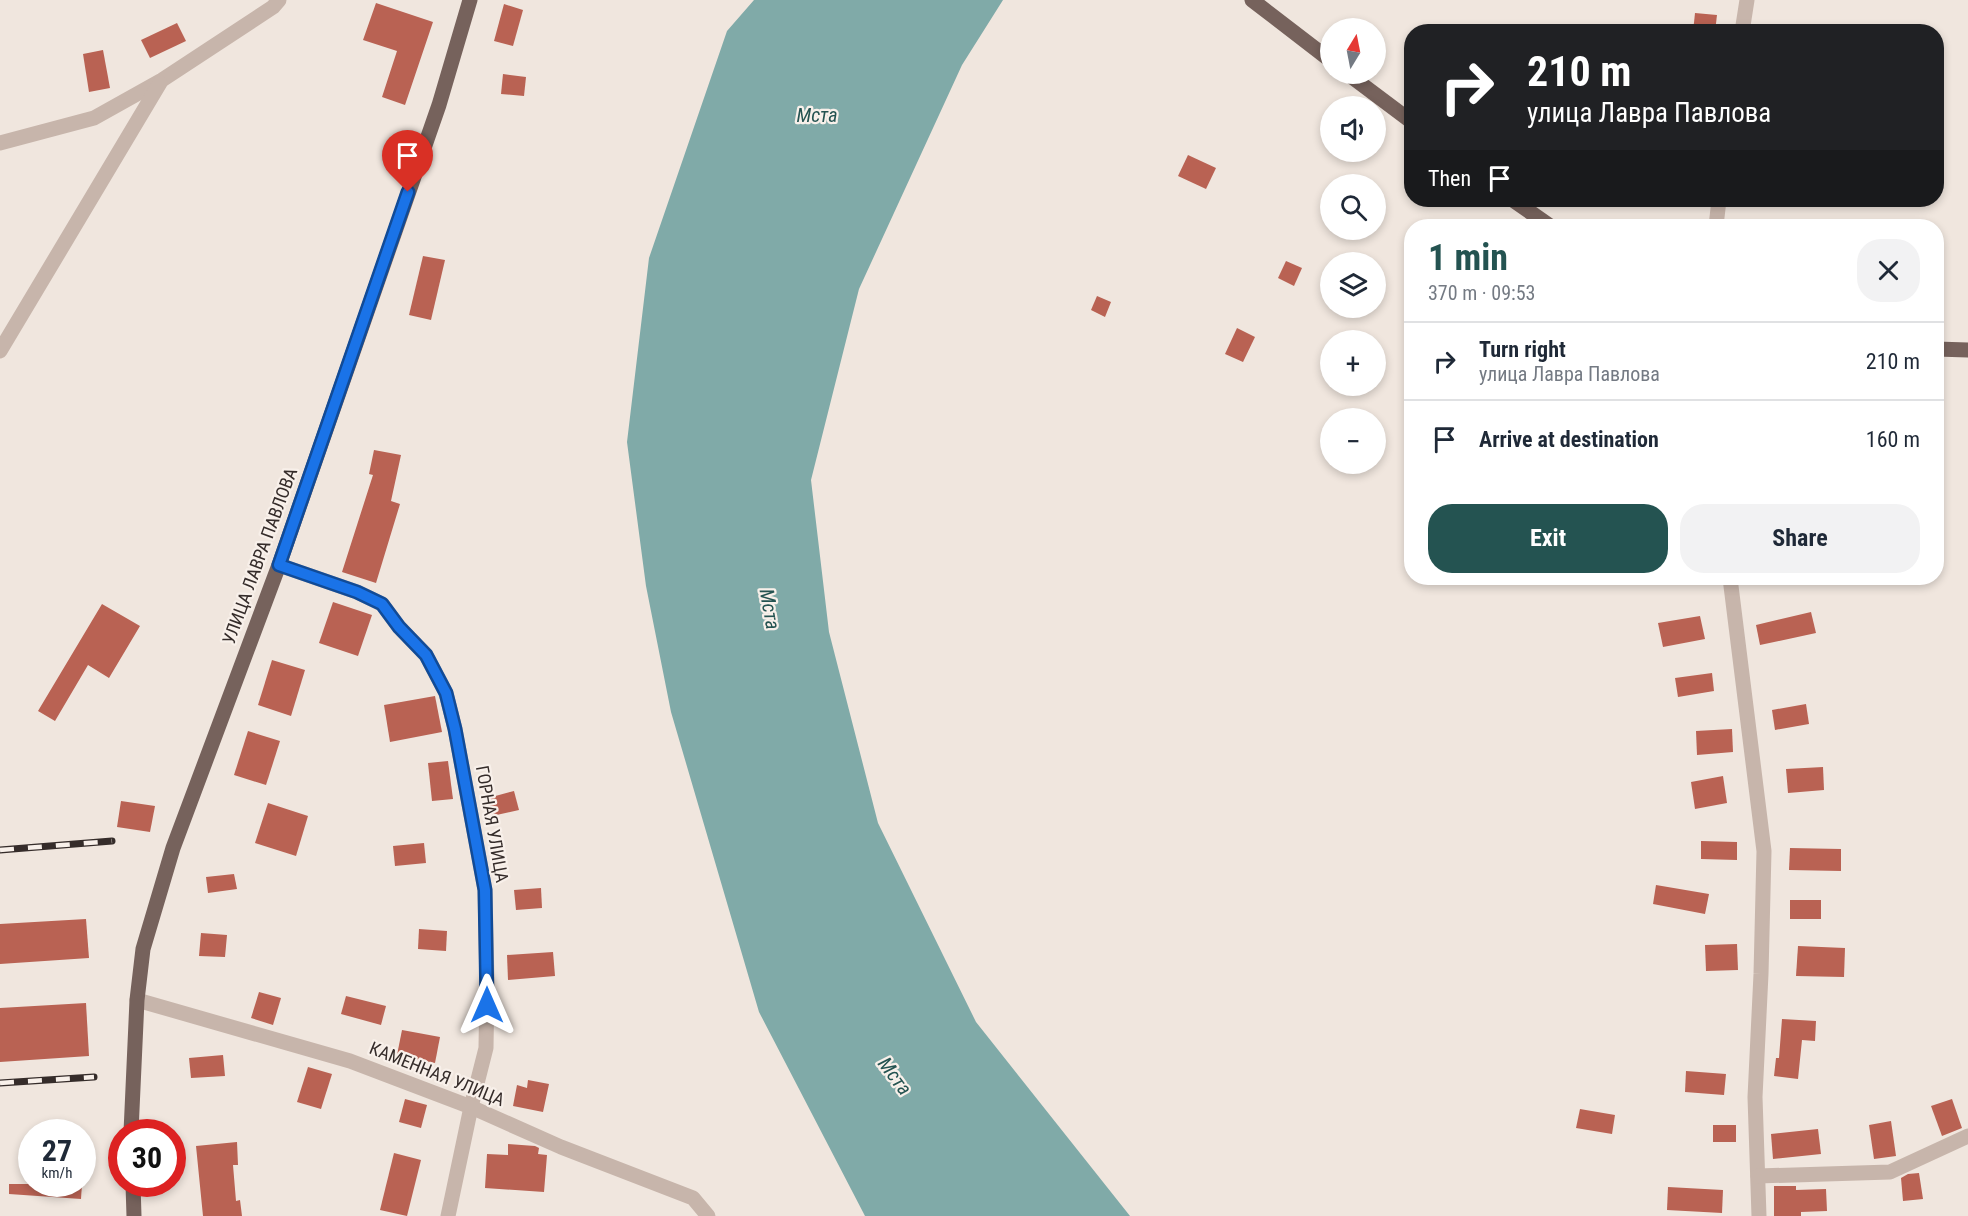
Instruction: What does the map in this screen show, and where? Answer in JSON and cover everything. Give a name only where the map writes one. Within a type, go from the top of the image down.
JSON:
[{"type":"main road","name":"УЛИЦА ЛАВРА ПАВЛОВА","points":[[132,1119],[137,1000],[143,949],[173,848],[279,565],[439,105],[470,0]]},
{"type":"main road","points":[[1252,0],[1320,52]]},
{"type":"main road","points":[[1361,84],[1404,116]]},
{"type":"main road","points":[[1523,207],[1540,219]]},
{"type":"main road","points":[[1944,349],[1968,350]]},
{"type":"main road","points":[[133,1197],[134,1216]]},
{"type":"street","points":[[0,143],[94,118],[162,80],[273,7],[279,0]]},
{"type":"street","points":[[1743,24],[1747,0]]},
{"type":"street","points":[[0,351],[162,80]]},
{"type":"street","name":"ГОРНАЯ УЛИЦА","points":[[279,565],[357,592],[382,604],[399,627],[426,655],[446,693],[455,729],[485,890],[487,983],[486,1048],[448,1216]]},
{"type":"street","points":[[1731,585],[1764,851],[1755,1097],[1759,1216]]},
{"type":"street","name":"КАМЕННАЯ УЛИЦА","points":[[137,1000],[350,1061],[471,1107],[561,1147],[693,1198],[708,1216]]},
{"type":"street","points":[[1758,1176],[1890,1172],[1968,1137]]},
{"type":"water","name":"Мста","points":[[754,0],[1003,0],[962,65],[859,289],[811,480],[829,632],[878,823],[976,1022],[1130,1216],[865,1216],[759,1012],[671,712],[646,586],[627,442],[649,258],[727,31]]},
{"type":"building","points":[[376,3],[433,22],[405,105],[382,97],[397,51],[363,40]]},
{"type":"building","points":[[504,4],[523,10],[513,46],[494,41]]},
{"type":"building","points":[[1695,13],[1717,15],[1716,24],[1694,24]]},
{"type":"building","points":[[177,23],[186,41],[150,58],[141,40]]},
{"type":"building","points":[[103,50],[110,88],[89,92],[83,54]]},
{"type":"building","points":[[503,74],[526,77],[524,96],[501,94]]},
{"type":"building","points":[[1188,155],[1216,168],[1206,189],[1178,176]]},
{"type":"building","points":[[423,256],[445,260],[431,320],[409,315]]},
{"type":"building","points":[[1286,261],[1302,268],[1294,286],[1278,278]]},
{"type":"building","points":[[1097,296],[1111,302],[1105,317],[1091,310]]},
{"type":"building","points":[[1237,328],[1255,337],[1243,362],[1225,354]]},
{"type":"building","points":[[374,450],[401,455],[391,501],[400,504],[376,583],[342,572],[373,475],[369,474]]},
{"type":"building","points":[[333,602],[372,615],[358,656],[319,643]]},
{"type":"building","points":[[102,604],[140,626],[109,678],[88,665],[55,721],[38,711]]},
{"type":"building","points":[[1811,612],[1816,633],[1760,645],[1756,625]]},
{"type":"building","points":[[1700,616],[1705,639],[1663,647],[1658,623]]},
{"type":"building","points":[[272,660],[305,670],[291,716],[258,705]]},
{"type":"building","points":[[1712,673],[1714,691],[1678,697],[1675,678]]},
{"type":"building","points":[[435,696],[442,732],[390,742],[384,705]]},
{"type":"building","points":[[1806,704],[1809,724],[1775,730],[1772,710]]},
{"type":"building","points":[[1732,729],[1733,752],[1697,755],[1696,731]]},
{"type":"building","points":[[248,731],[280,741],[266,785],[234,775]]},
{"type":"building","points":[[448,761],[453,799],[432,801],[428,763]]},
{"type":"building","points":[[1823,767],[1824,790],[1788,793],[1786,769]]},
{"type":"building","points":[[1723,776],[1727,803],[1695,809],[1691,782]]},
{"type":"building","points":[[514,791],[519,810],[492,816],[488,798]]},
{"type":"building","points":[[121,801],[155,806],[150,832],[117,827]]},
{"type":"building","points":[[268,803],[308,816],[296,856],[255,843]]},
{"type":"building","points":[[1701,841],[1737,842],[1737,860],[1701,859]]},
{"type":"building","points":[[424,843],[426,863],[395,866],[393,846]]},
{"type":"building","points":[[1790,848],[1841,849],[1841,871],[1789,870]]},
{"type":"building","points":[[234,874],[237,889],[208,893],[206,877]]},
{"type":"building","points":[[1656,885],[1709,894],[1705,914],[1653,904]]},
{"type":"building","points":[[541,888],[542,908],[516,910],[514,890]]},
{"type":"building","points":[[1790,900],[1821,900],[1821,919],[1790,919]]},
{"type":"building","points":[[86,919],[89,958],[0,964],[0,924]]},
{"type":"building","points":[[419,929],[447,931],[446,951],[418,949]]},
{"type":"building","points":[[201,933],[227,935],[225,957],[199,956]]},
{"type":"building","points":[[1737,944],[1738,970],[1706,971],[1705,945]]},
{"type":"building","points":[[1798,946],[1845,948],[1844,977],[1796,976]]},
{"type":"building","points":[[553,952],[555,976],[508,980],[507,955]]},
{"type":"building","points":[[259,992],[281,998],[273,1025],[251,1018]]},
{"type":"building","points":[[346,996],[386,1006],[381,1025],[341,1014]]},
{"type":"building","points":[[86,1003],[89,1056],[0,1062],[0,1008]]},
{"type":"building","points":[[1782,1019],[1816,1021],[1815,1041],[1802,1040],[1798,1079],[1774,1076],[1776,1058],[1779,1058]]},
{"type":"building","points":[[402,1030],[440,1037],[435,1063],[397,1055]]},
{"type":"building","points":[[223,1055],[225,1076],[191,1078],[189,1058]]},
{"type":"building","points":[[308,1067],[332,1074],[321,1109],[297,1102]]},
{"type":"building","points":[[1686,1071],[1726,1074],[1724,1095],[1685,1092]]},
{"type":"building","points":[[528,1080],[549,1084],[543,1112],[513,1106],[517,1085],[527,1088]]},
{"type":"building","points":[[405,1099],[427,1105],[421,1128],[399,1122]]},
{"type":"building","points":[[1952,1099],[1962,1128],[1942,1136],[1931,1106]]},
{"type":"building","points":[[1580,1109],[1615,1115],[1612,1134],[1576,1128]]},
{"type":"building","points":[[1891,1121],[1896,1156],[1874,1159],[1869,1125]]},
{"type":"building","points":[[1713,1125],[1736,1125],[1736,1142],[1713,1142]]},
{"type":"building","points":[[1818,1129],[1821,1154],[1773,1159],[1771,1134]]},
{"type":"building","points":[[237,1142],[238,1165],[233,1165],[236,1201],[240,1200],[242,1216],[203,1216],[196,1146]]},
{"type":"building","points":[[508,1144],[535,1146],[539,1148],[538,1154],[547,1155],[544,1192],[485,1188],[487,1154],[508,1155]]},
{"type":"building","points":[[394,1153],[421,1160],[407,1216],[380,1210]]},
{"type":"building","points":[[1919,1173],[1923,1199],[1903,1201],[1901,1178],[1908,1174]]},
{"type":"building","points":[[9,1184],[18,1184],[18,1195],[9,1194]]},
{"type":"building","points":[[1774,1186],[1796,1186],[1796,1190],[1826,1189],[1827,1211],[1801,1212],[1801,1216],[1774,1216]]},
{"type":"building","points":[[1668,1187],[1723,1190],[1722,1213],[1667,1210]]},
{"type":"building","points":[[52,1197],[81,1197],[81,1199]]},
{"type":"railway","points":[[0,850],[112,841]]},
{"type":"railway","points":[[0,1083],[94,1077]]},
{"type":"route","points":[[408,192],[279,565],[357,592],[382,604],[399,627],[426,655],[446,693],[455,729],[485,890],[487,1005]]}]
